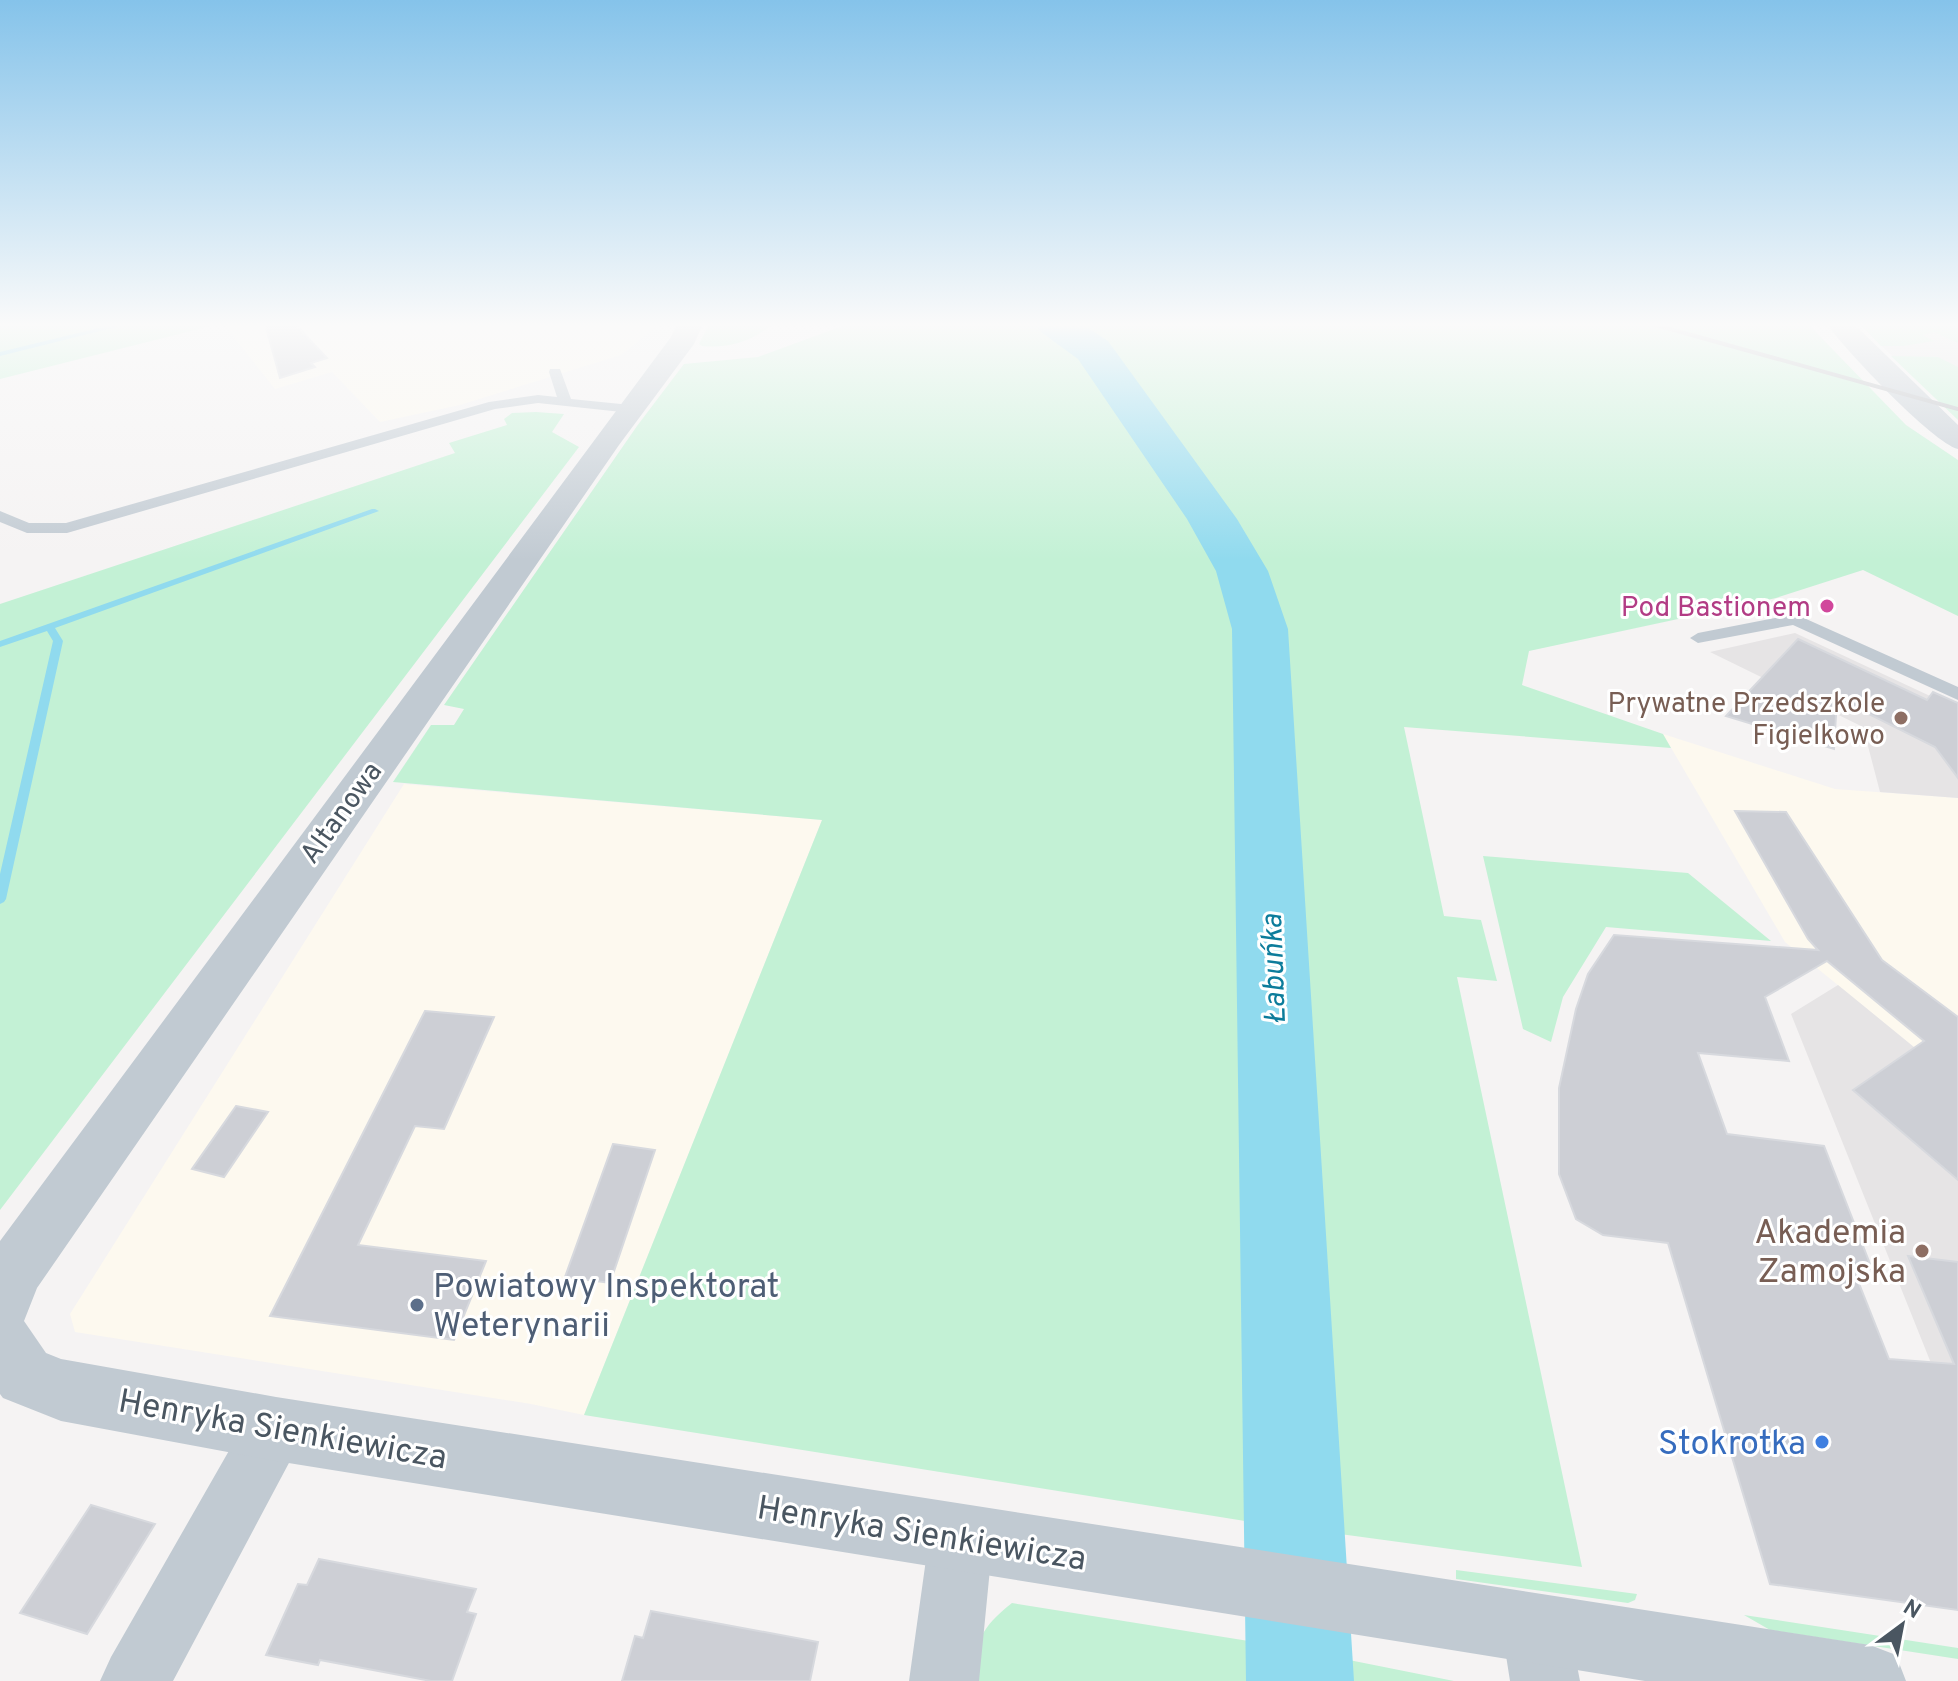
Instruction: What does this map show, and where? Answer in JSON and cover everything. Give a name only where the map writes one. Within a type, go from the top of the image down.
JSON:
[{"type":"street","name":"Altanowa","points":[[0,1306],[16,1268],[51,1218],[636,402]]},
{"type":"street","points":[[1916,402],[1958,440]]},
{"type":"street","name":"Henryka Sienkiewicza","points":[[0,1337],[5,1351],[25,1376],[61,1390],[276,1429],[1370,1604],[1540,1656],[1870,1681]]},
{"type":"street","points":[[135,1681],[276,1429]]},
{"type":"street","points":[[944,1681],[961,1538]]},
{"type":"lane","points":[[0,516],[27,528],[67,528],[494,405],[513,402]]},
{"type":"lane","points":[[577,402],[631,409]]},
{"type":"lane","points":[[1698,638],[1795,619],[1958,694]]},
{"type":"shaded area","points":[[361,402],[468,402],[460,405],[380,422]]},
{"type":"shaded area","name":"Prywatne Przedszkole Figielkowo","points":[[1795,633],[1958,709],[1958,798],[1880,792],[1863,727],[1710,652]]},
{"type":"shaded area","points":[[1663,734],[1835,789],[1958,798],[1958,1083],[1785,942]]},
{"type":"shaded area","points":[[404,784],[822,820],[584,1415],[75,1332],[70,1314]]},
{"type":"shaded area","name":"Akademia Zamojska","points":[[1838,985],[1958,1083],[1958,1610],[1949,1609],[1947,1605],[1955,1423],[1791,1014]]},
{"type":"green space","points":[[655,402],[1884,402],[1906,425],[1958,460],[1958,616],[1863,570],[1776,598],[1529,651],[1522,685],[1663,734],[1671,748],[1404,727],[1444,916],[1481,920],[1497,981],[1457,977],[1582,1567],[1245,1521],[584,1415],[822,820],[393,782],[431,725],[454,725],[464,709],[444,705]]},
{"type":"green space","points":[[1940,402],[1958,402],[1958,420]]},
{"type":"green space","points":[[512,413],[564,414],[552,432],[579,447],[0,1210],[0,604],[455,453],[449,443],[507,425],[504,419]]},
{"type":"green space","points":[[1483,856],[1688,873],[1771,941],[1606,927],[1563,997],[1551,1042],[1523,1029]]},
{"type":"green space","points":[[1456,1570],[1637,1594],[1635,1600],[1628,1603],[1456,1579]]},
{"type":"green space","points":[[1012,1603],[1274,1645],[1454,1681],[971,1681],[981,1637],[993,1620]]},
{"type":"green space","points":[[1744,1615],[1958,1648],[1958,1659],[1770,1630]]},
{"type":"building","points":[[1798,639],[1927,700],[1933,692],[1958,703],[1958,778],[1935,747],[1837,698],[1834,749],[1726,716]]},
{"type":"building","points":[[1735,811],[1786,812],[1882,960],[1958,1017],[1958,1180],[1853,1090],[1924,1041],[1827,961],[1765,997],[1789,1061],[1698,1053],[1727,1134],[1824,1146],[1872,1269],[1852,1266],[1889,1359],[1954,1364],[1908,1256],[1958,1262],[1958,1610],[1770,1584],[1668,1243],[1603,1235],[1576,1219],[1559,1174],[1559,1088],[1576,1009],[1588,974],[1614,935],[1818,950],[1808,939]]},
{"type":"building","points":[[425,1011],[494,1017],[444,1129],[415,1126],[358,1245],[486,1261],[454,1340],[270,1316]]},
{"type":"building","points":[[236,1106],[268,1112],[224,1177],[192,1169]]},
{"type":"building","points":[[613,1144],[655,1150],[610,1283],[565,1277]]},
{"type":"building","points":[[91,1505],[155,1524],[87,1634],[20,1613]]},
{"type":"building","points":[[319,1559],[476,1589],[467,1612],[476,1614],[452,1681],[431,1681],[320,1660],[318,1665],[266,1655],[298,1584],[307,1585]]},
{"type":"building","points":[[651,1611],[818,1642],[810,1681],[622,1681],[635,1636],[643,1638]]},
{"type":"waterway","name":"Łabuńka","points":[[1130,402],[1212,519],[1242,571],[1260,629],[1300,1681]]},
{"type":"waterway","points":[[49,627],[375,511]]},
{"type":"waterway","points":[[0,644],[49,627]]},
{"type":"waterway","points":[[0,899],[58,641],[49,627]]},
{"type":"railway","points":[[1934,402],[1958,409]]},
{"type":"place","name":"Pod Bastionem","points":[[1827,606]]},
{"type":"place","name":"Prywatne Przedszkole Figielkowo","points":[[1901,718]]},
{"type":"place","name":"Akademia Zamojska","points":[[1922,1251]]},
{"type":"place","name":"Powiatowy Inspektorat Weterynarii","points":[[417,1305]]},
{"type":"place","name":"Stokrotka","points":[[1822,1442]]}]
